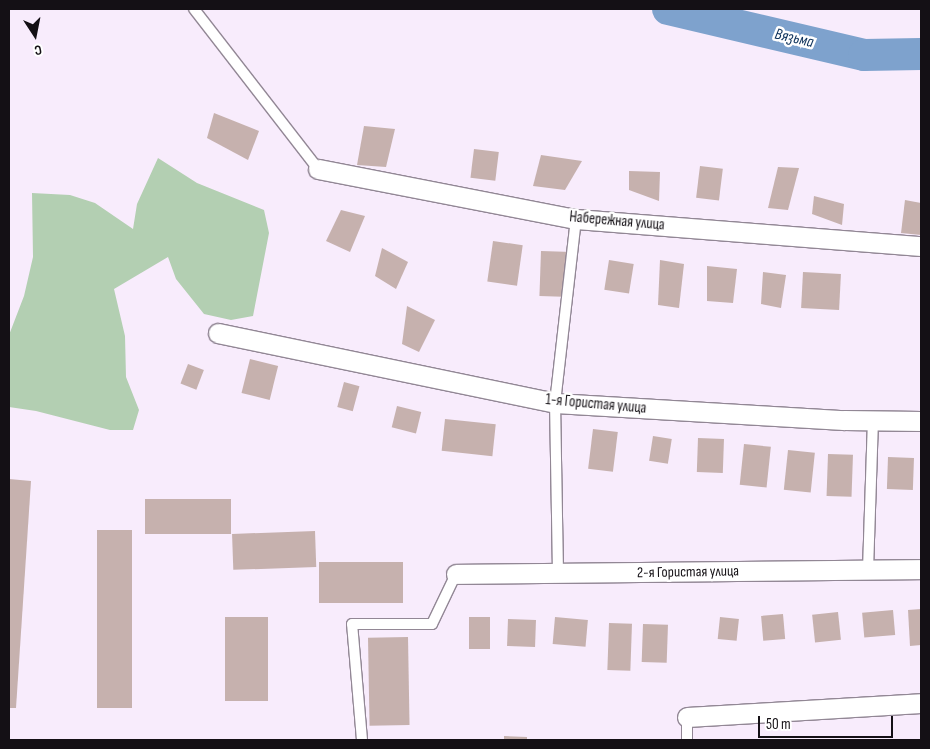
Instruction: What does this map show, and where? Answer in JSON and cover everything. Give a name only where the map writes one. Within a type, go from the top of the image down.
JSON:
[{"type":"street","name":"Набережная улица","points":[[318,169],[576,219],[921,246]]},
{"type":"street","name":"1-я Гористая улица","points":[[218,333],[555,403],[921,421]]},
{"type":"street","name":"2-я Гористая улица","points":[[456,574],[921,569]]},
{"type":"street","points":[[687,717],[921,702]]},
{"type":"lane","points":[[194,9],[318,169]]},
{"type":"lane","points":[[558,573],[555,403],[576,219]]},
{"type":"lane","points":[[868,570],[873,419]]},
{"type":"lane","points":[[362,740],[352,624],[432,624],[456,574]]},
{"type":"lane","points":[[687,717],[687,740]]},
{"type":"green space","points":[[158,158],[197,183],[264,210],[269,233],[253,316],[231,320],[204,314],[176,279],[168,257],[114,289],[125,336],[126,377],[139,410],[133,430],[110,430],[36,411],[9,407],[9,335],[24,296],[33,257],[32,193],[70,195],[95,203],[133,229],[137,204]]},
{"type":"building","points":[[214,113],[259,131],[248,160],[207,138]]},
{"type":"building","points":[[364,126],[395,129],[386,167],[357,165]]},
{"type":"building","points":[[474,149],[499,152],[495,181],[470,178]]},
{"type":"building","points":[[541,155],[582,161],[565,190],[533,186]]},
{"type":"building","points":[[700,166],[723,169],[719,201],[696,198]]},
{"type":"building","points":[[778,167],[799,168],[788,210],[768,208]]},
{"type":"building","points":[[629,171],[660,172],[659,201],[629,190]]},
{"type":"building","points":[[814,196],[844,204],[842,225],[812,214]]},
{"type":"building","points":[[905,200],[921,203],[921,235],[901,233]]},
{"type":"building","points":[[341,210],[365,216],[350,252],[326,241]]},
{"type":"building","points":[[493,241],[523,245],[517,286],[487,282]]},
{"type":"building","points":[[382,248],[408,262],[396,289],[375,276]]},
{"type":"building","points":[[541,251],[572,252],[570,297],[539,296]]},
{"type":"building","points":[[609,260],[634,264],[629,294],[604,290]]},
{"type":"building","points":[[660,260],[684,264],[679,308],[658,305]]},
{"type":"building","points":[[707,266],[737,269],[733,303],[707,301]]},
{"type":"building","points":[[763,272],[786,275],[781,308],[761,304]]},
{"type":"building","points":[[803,272],[841,274],[839,310],[801,308]]},
{"type":"building","points":[[407,306],[435,320],[419,352],[402,344]]},
{"type":"building","points":[[250,359],[278,366],[270,400],[242,393]]},
{"type":"building","points":[[188,364],[204,370],[196,390],[180,384]]},
{"type":"building","points":[[344,382],[359,386],[353,411],[337,407]]},
{"type":"building","points":[[397,406],[421,412],[416,433],[392,427]]},
{"type":"building","points":[[445,419],[496,424],[492,456],[442,451]]},
{"type":"building","points":[[593,429],[618,432],[613,472],[588,469]]},
{"type":"building","points":[[653,436],[672,439],[668,464],[649,461]]},
{"type":"building","points":[[698,438],[724,439],[723,473],[697,472]]},
{"type":"building","points":[[744,444],[771,447],[767,488],[740,485]]},
{"type":"building","points":[[788,450],[815,453],[811,493],[784,490]]},
{"type":"building","points":[[828,454],[853,455],[852,497],[827,496]]},
{"type":"building","points":[[888,457],[914,458],[913,490],[887,489]]},
{"type":"building","points":[[9,479],[31,481],[16,708],[9,708]]},
{"type":"building","points":[[145,499],[231,499],[231,534],[145,534]]},
{"type":"building","points":[[97,530],[132,530],[132,708],[97,708]]},
{"type":"building","points":[[315,531],[316,567],[233,570],[232,534]]},
{"type":"building","points":[[319,562],[403,562],[403,603],[319,603]]},
{"type":"building","points":[[921,609],[921,645],[910,646],[908,610]]},
{"type":"building","points":[[893,610],[895,635],[864,638],[862,613]]},
{"type":"building","points":[[838,612],[841,640],[815,643],[812,615]]},
{"type":"building","points":[[783,614],[785,639],[763,641],[761,616]]},
{"type":"building","points":[[225,617],[268,617],[268,701],[225,701]]},
{"type":"building","points":[[469,617],[490,617],[490,649],[469,649]]},
{"type":"building","points":[[555,617],[588,620],[586,647],[553,644]]},
{"type":"building","points":[[720,617],[739,619],[737,641],[718,639]]},
{"type":"building","points":[[508,619],[536,620],[535,647],[507,646]]},
{"type":"building","points":[[609,623],[632,624],[630,671],[607,670]]},
{"type":"building","points":[[643,624],[668,625],[667,663],[642,662]]},
{"type":"building","points":[[408,637],[410,725],[370,726],[368,638]]},
{"type":"building","points":[[504,736],[527,737],[527,740],[504,740]]},
{"type":"waterway","name":"Вязьма","points":[[668,9],[864,55],[921,54]]}]
